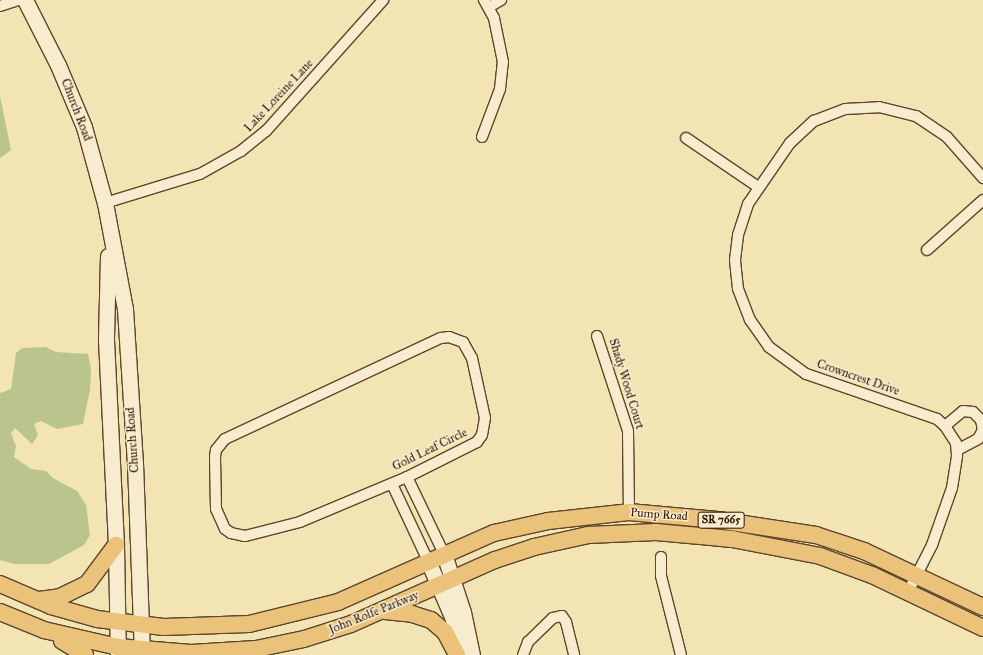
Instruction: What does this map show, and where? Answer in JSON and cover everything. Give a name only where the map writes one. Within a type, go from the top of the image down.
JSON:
[{"type":"main road","name":"Church Road","points":[[25,0],[58,65],[84,127],[105,203],[108,228],[125,310],[142,625],[142,653]]},
{"type":"main road","name":"Church Road","points":[[108,228],[106,340],[116,545],[118,651]]},
{"type":"main road","name":"Pump Road","points":[[428,561],[494,533],[518,527],[581,516],[629,512],[718,520],[816,535],[864,551],[916,574],[983,607]]},
{"type":"main road","name":"Pump Road","points":[[446,583],[495,560],[560,540],[614,533],[664,533],[752,542],[820,556],[872,575],[983,628]]},
{"type":"main road","points":[[37,601],[60,597],[87,584],[116,545]]},
{"type":"main road","points":[[444,554],[446,583],[457,631],[458,655]]},
{"type":"main road","points":[[428,561],[446,583],[463,612],[472,655]]},
{"type":"main road","name":"John Rolfe Parkway","points":[[0,584],[37,601],[97,619],[142,625],[201,628],[278,618],[338,602],[428,561]]},
{"type":"main road","name":"John Rolfe Parkway","points":[[0,612],[44,630],[118,651],[142,653],[191,653],[256,649],[322,634],[383,611],[446,583]]},
{"type":"main road","points":[[383,611],[412,614],[431,620],[446,632],[458,655]]},
{"type":"main road","points":[[44,630],[85,655]]},
{"type":"street","points":[[0,6],[20,0]]},
{"type":"street","name":"Lake Loreine Lane","points":[[105,203],[200,174],[241,151],[266,131],[383,0]]},
{"type":"street","points":[[482,137],[500,89],[503,62],[497,28],[486,4],[501,0]]},
{"type":"street","name":"Crowncrest Drive","points":[[908,592],[932,545],[946,506],[955,471],[957,450],[956,443],[945,426],[937,419],[806,374],[776,353],[763,340],[745,309],[738,289],[735,260],[742,218],[758,187],[790,143],[814,122],[845,109],[868,106],[901,111],[924,120],[947,137],[983,178]]},
{"type":"street","points":[[686,138],[758,187]]},
{"type":"street","points":[[927,250],[983,200]]},
{"type":"street","name":"Shady Wood Court","points":[[597,336],[628,431],[629,512]]},
{"type":"street","name":"Gold Leaf Circle","points":[[449,337],[458,339],[469,349],[472,358],[485,418],[482,435],[470,447],[392,484],[300,522],[259,534],[238,536],[225,529],[218,516],[216,450],[225,439],[233,434],[434,341],[449,337]]},
{"type":"street","points":[[945,426],[963,411],[973,412],[981,420],[983,430],[978,440],[957,450]]},
{"type":"street","points":[[407,477],[444,554]]},
{"type":"street","points":[[392,484],[428,561]]},
{"type":"street","points":[[661,557],[661,576],[681,655]]},
{"type":"street","points":[[523,655],[528,642],[553,618],[562,616],[566,622],[574,655]]},
{"type":"green space","points":[[0,96],[11,150],[0,158]]},
{"type":"green space","points":[[46,347],[56,352],[88,354],[91,369],[90,390],[83,424],[57,429],[41,421],[34,424],[38,435],[32,444],[15,428],[11,433],[16,446],[14,457],[31,469],[46,471],[53,478],[77,491],[86,505],[90,535],[84,545],[49,564],[14,564],[0,560],[0,393],[11,389],[16,353],[22,348]]}]
